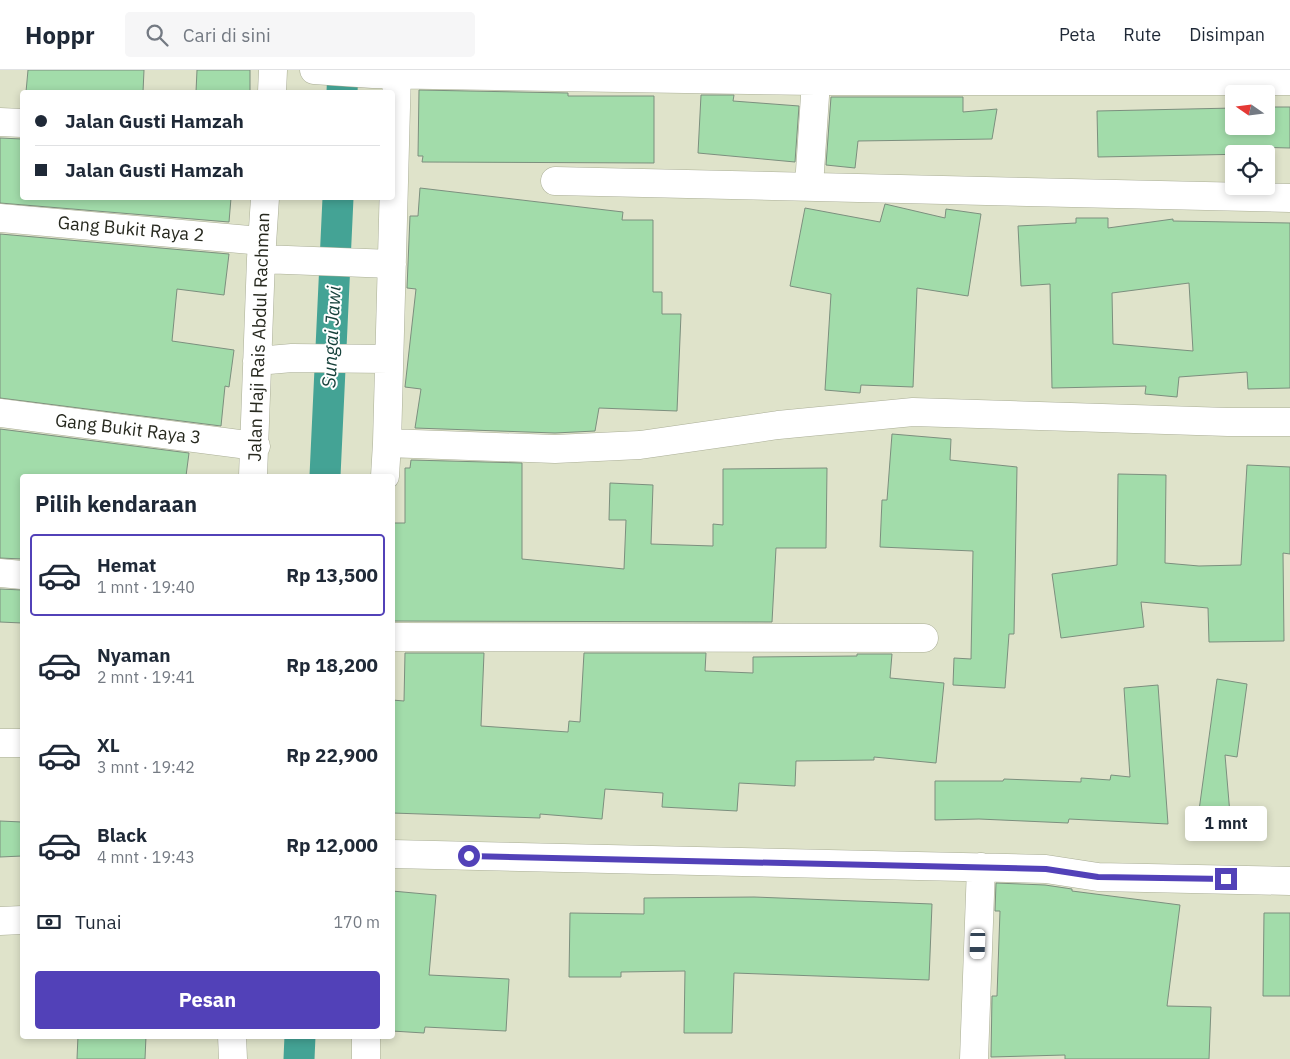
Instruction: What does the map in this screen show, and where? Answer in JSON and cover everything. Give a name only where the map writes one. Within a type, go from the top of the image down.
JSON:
[{"type":"street","points":[[272,90],[273,70]]},
{"type":"street","points":[[314,70],[816,82],[1150,76],[1290,81]]},
{"type":"street","points":[[388,90],[389,73]]},
{"type":"street","points":[[809,186],[816,82]]},
{"type":"street","points":[[0,122],[20,123]]},
{"type":"street","points":[[555,181],[1290,198]]},
{"type":"street","name":"Jalan Haji Rais Abdul Rachman","points":[[253,474],[256,446],[261,250],[265,200]]},
{"type":"street","points":[[385,200],[383,264],[389,359],[385,474]]},
{"type":"street","name":"Gang Bukit Raya 2","points":[[0,218],[261,250],[302,260],[383,264]]},
{"type":"street","points":[[257,361],[292,358],[389,359]]},
{"type":"street","points":[[387,443],[555,449],[640,445],[778,425],[913,412],[1228,422],[1290,422]]},
{"type":"street","name":"Gang Bukit Raya 3","points":[[0,413],[256,446]]},
{"type":"street","points":[[0,574],[20,575]]},
{"type":"street","points":[[395,637],[924,638]]},
{"type":"street","points":[[0,742],[20,743]]},
{"type":"street","points":[[395,854],[981,867],[1046,869],[1098,877],[1290,881]]},
{"type":"street","points":[[974,1059],[981,867]]},
{"type":"street","points":[[0,921],[20,920]]},
{"type":"street","points":[[232,1039],[233,1059]]},
{"type":"street","points":[[366,1039],[366,1059]]},
{"type":"building","points":[[28,70],[144,70],[143,90],[26,90]]},
{"type":"building","points":[[197,70],[250,70],[250,90],[196,90]]},
{"type":"building","points":[[419,90],[568,93],[568,96],[654,96],[654,163],[422,162],[423,156],[418,156]]},
{"type":"building","points":[[701,95],[734,95],[733,101],[799,106],[795,162],[698,153]]},
{"type":"building","points":[[831,97],[963,97],[963,112],[997,109],[992,139],[858,141],[855,168],[826,165]]},
{"type":"building","points":[[1275,107],[1290,107],[1290,148],[1275,148],[1275,145],[1225,145],[1225,154],[1098,157],[1097,111],[1225,108],[1225,135],[1275,135]]},
{"type":"building","points":[[0,138],[20,139],[20,200],[231,200],[229,222],[0,203]]},
{"type":"building","points":[[420,188],[623,212],[622,220],[653,220],[653,292],[662,292],[662,314],[681,314],[677,411],[599,408],[595,431],[555,433],[415,428],[421,389],[405,387],[416,289],[407,288],[410,216],[418,216]]},
{"type":"building","points":[[885,204],[945,218],[946,209],[981,214],[968,296],[917,288],[913,387],[861,385],[860,393],[825,390],[831,294],[790,286],[805,208],[880,222]]},
{"type":"building","points":[[1076,218],[1108,218],[1108,228],[1173,219],[1173,221],[1290,223],[1290,388],[1248,389],[1247,372],[1179,377],[1177,397],[1145,394],[1146,386],[1052,388],[1050,284],[1021,286],[1018,226],[1076,223]],"holes":[[[1189,283],[1193,351],[1113,344],[1112,293]]]},
{"type":"building","points":[[0,234],[229,254],[224,295],[177,289],[172,341],[234,350],[229,387],[225,386],[221,426],[0,398]]},
{"type":"building","points":[[0,429],[189,453],[186,474],[20,474],[20,559],[0,558]]},
{"type":"building","points":[[892,434],[951,439],[950,460],[1017,467],[1014,634],[1009,634],[1005,688],[953,685],[954,658],[971,659],[973,551],[880,547],[882,500],[887,500]]},
{"type":"building","points":[[411,460],[522,463],[522,559],[624,569],[626,520],[609,520],[610,483],[653,485],[651,544],[713,546],[713,524],[723,525],[723,469],[827,468],[826,548],[776,548],[772,622],[395,621],[395,523],[405,523],[405,468],[410,468]]},
{"type":"building","points":[[1247,465],[1290,467],[1290,554],[1283,553],[1284,641],[1209,642],[1208,608],[1141,602],[1144,627],[1061,638],[1052,574],[1117,565],[1118,474],[1166,475],[1165,563],[1199,566],[1241,565]]},
{"type":"building","points":[[0,589],[20,590],[20,623],[0,622]]},
{"type":"building","points":[[405,653],[484,653],[481,726],[568,732],[569,721],[580,722],[584,653],[706,653],[705,671],[753,673],[753,657],[892,654],[890,678],[944,683],[936,763],[874,757],[874,760],[796,761],[795,786],[739,783],[737,811],[662,807],[663,793],[605,789],[602,819],[540,814],[540,818],[395,813],[395,700],[404,701]]},
{"type":"building","points":[[1217,679],[1247,684],[1237,757],[1225,755],[1231,826],[1197,825]]},
{"type":"building","points":[[1158,685],[1168,824],[1069,819],[1068,823],[979,819],[935,820],[935,781],[1003,781],[1004,779],[1081,782],[1081,778],[1110,780],[1111,775],[1130,777],[1124,688]]},
{"type":"building","points":[[0,821],[20,822],[20,856],[0,857]]},
{"type":"building","points":[[996,883],[1045,885],[1072,889],[1072,891],[1180,905],[1167,1006],[1211,1007],[1209,1059],[1065,1059],[1065,1055],[991,1057],[992,996],[997,996],[1000,911],[995,911]]},
{"type":"building","points":[[395,891],[436,895],[429,975],[509,979],[506,1031],[425,1027],[424,1033],[395,1031]]},
{"type":"building","points":[[754,897],[932,904],[929,980],[734,973],[732,1033],[684,1033],[685,971],[621,972],[621,977],[569,977],[570,913],[644,914],[644,898]]},
{"type":"building","points":[[1264,913],[1290,913],[1290,996],[1263,996]]},
{"type":"building","points":[[78,1039],[146,1039],[145,1059],[77,1059]]},
{"type":"waterway","name":"Sungai Jawi","points":[[342,90],[343,70]]},
{"type":"waterway","name":"Sungai Jawi","points":[[325,474],[338,200]]},
{"type":"waterway","name":"Sungai Jawi","points":[[299,1059],[300,1039]]},
{"type":"route","points":[[469,856],[1046,869],[1098,877],[1226,879]]}]
